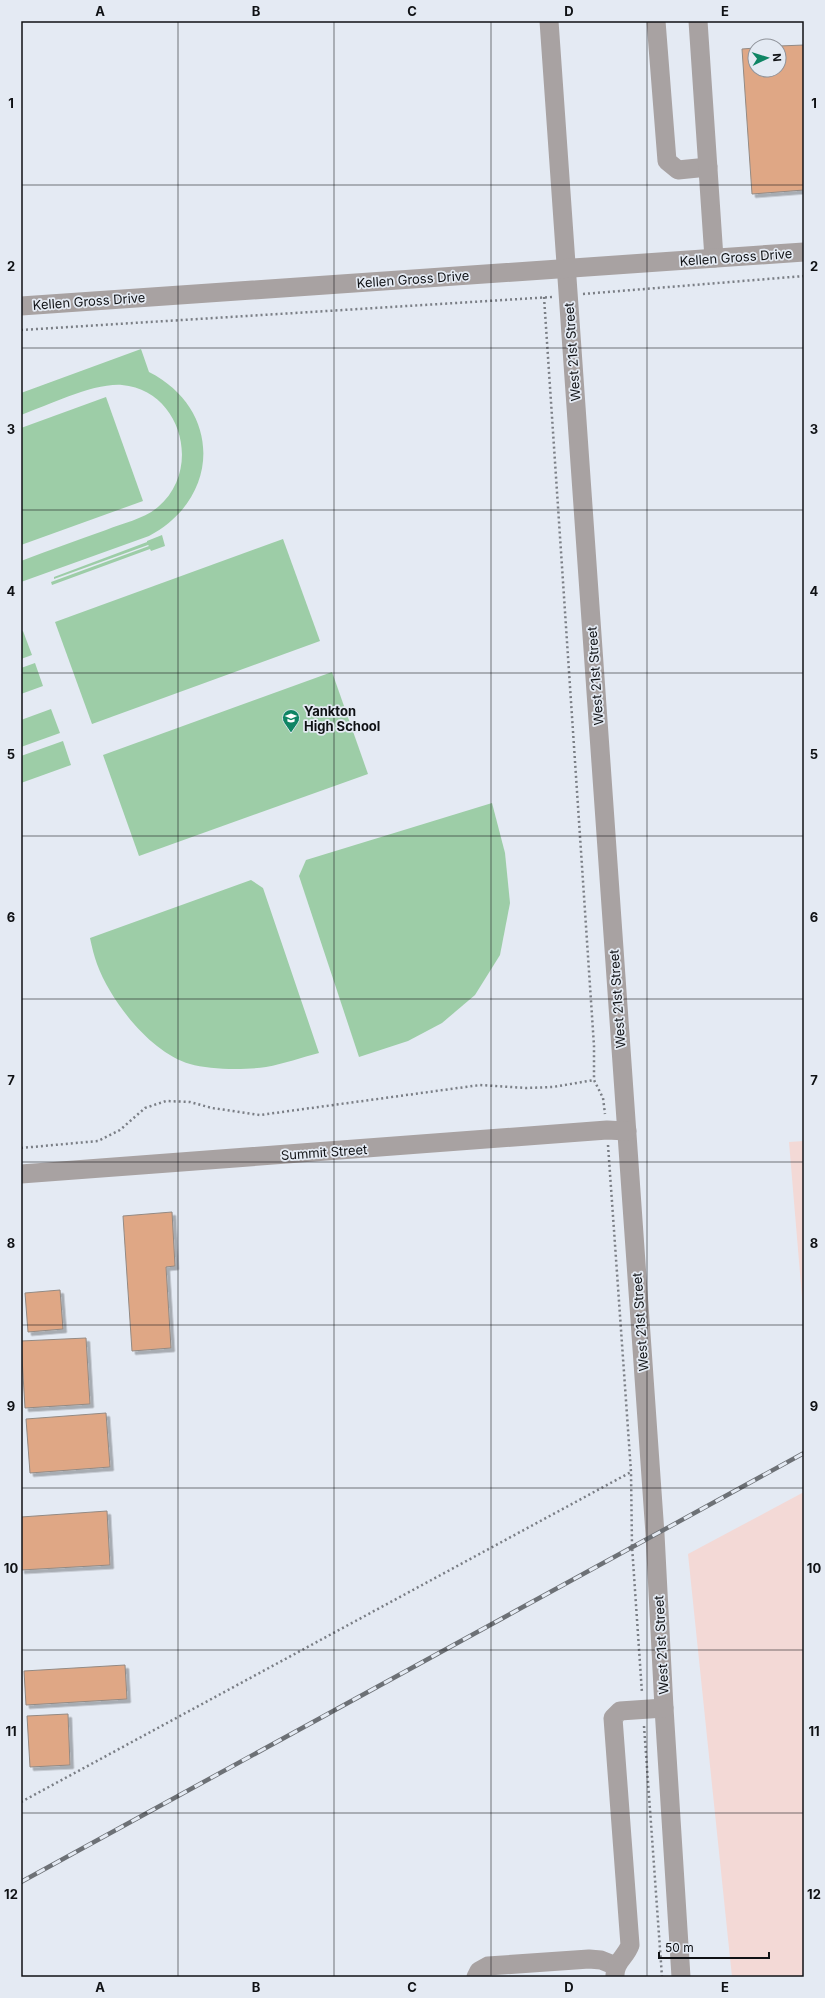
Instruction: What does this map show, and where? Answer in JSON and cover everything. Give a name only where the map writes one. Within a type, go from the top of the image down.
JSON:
[{"type":"street","name":"West 21st Street","points":[[549,21],[654,1526],[681,1977]]},
{"type":"street","points":[[656,21],[667,161],[678,170],[708,167]]},
{"type":"street","points":[[698,21],[714,258]]},
{"type":"street","name":"Kellen Gross Drive","points":[[21,306],[804,252]]},
{"type":"street","name":"Summit Street","points":[[21,1174],[591,1132],[627,1131]]},
{"type":"street","points":[[482,1972],[589,1959],[601,1960],[616,1972],[618,1962],[628,1952],[630,1945],[613,1718],[620,1711],[664,1708]]},
{"type":"path","points":[[21,330],[568,296],[804,276]]},
{"type":"path","points":[[21,1148],[98,1141],[120,1130],[145,1108],[166,1101],[190,1102],[212,1108],[260,1115],[480,1085],[526,1088],[552,1087],[594,1080]]},
{"type":"path","points":[[21,1802],[630,1472]]},
{"type":"shaded area","points":[[804,1141],[804,1321],[789,1142]]},
{"type":"shaded area","points":[[804,1492],[804,1977],[732,1977],[688,1554]]},
{"type":"green space","points":[[141,349],[149,372],[173,388],[190,408],[200,430],[203,454],[200,477],[190,500],[173,520],[149,536],[21,582],[21,561],[140,518],[158,507],[172,491],[180,473],[182,453],[179,434],[171,416],[159,401],[142,390],[122,385],[98,387],[21,415],[21,393]]},
{"type":"green space","points":[[106,397],[143,501],[21,545],[21,428]]},
{"type":"green space","points":[[162,535],[165,546],[151,551],[150,549],[52,585],[51,582],[149,546],[148,545],[54,579],[54,577]]},
{"type":"green space","points":[[283,539],[320,641],[92,724],[55,622]]},
{"type":"green space","points":[[23,631],[32,655],[21,659],[21,632]]},
{"type":"green space","points":[[35,663],[43,686],[21,694],[21,668]]},
{"type":"green space","points":[[332,672],[368,774],[139,856],[103,755]]},
{"type":"green space","points":[[51,709],[60,733],[21,747],[21,720]]},
{"type":"green space","points":[[63,741],[71,765],[21,783],[21,756]]},
{"type":"green space","points":[[492,803],[505,853],[510,903],[500,955],[475,995],[442,1023],[408,1041],[359,1057],[299,876],[306,860]]},
{"type":"green space","points":[[251,880],[263,888],[319,1053],[258,1068],[218,1068],[190,1064],[175,1058],[147,1038],[122,1009],[103,979],[96,961],[90,938]]},
{"type":"building","points":[[804,45],[804,190],[752,194],[742,49],[747,49],[747,78],[787,78],[787,46]]},
{"type":"building","points":[[172,1212],[175,1266],[166,1267],[171,1348],[132,1351],[123,1216]]},
{"type":"building","points":[[60,1290],[63,1329],[28,1332],[25,1293]]},
{"type":"building","points":[[86,1338],[90,1404],[25,1408],[21,1341]]},
{"type":"building","points":[[106,1413],[110,1467],[30,1473],[26,1419]]},
{"type":"building","points":[[107,1511],[110,1565],[21,1570],[21,1517]]},
{"type":"building","points":[[125,1665],[127,1699],[26,1705],[24,1671]]},
{"type":"building","points":[[68,1714],[70,1765],[30,1767],[27,1716]]},
{"type":"railway","points":[[21,1882],[804,1453]]},
{"type":"place","name":"Yankton High School","points":[[291,733]]}]
